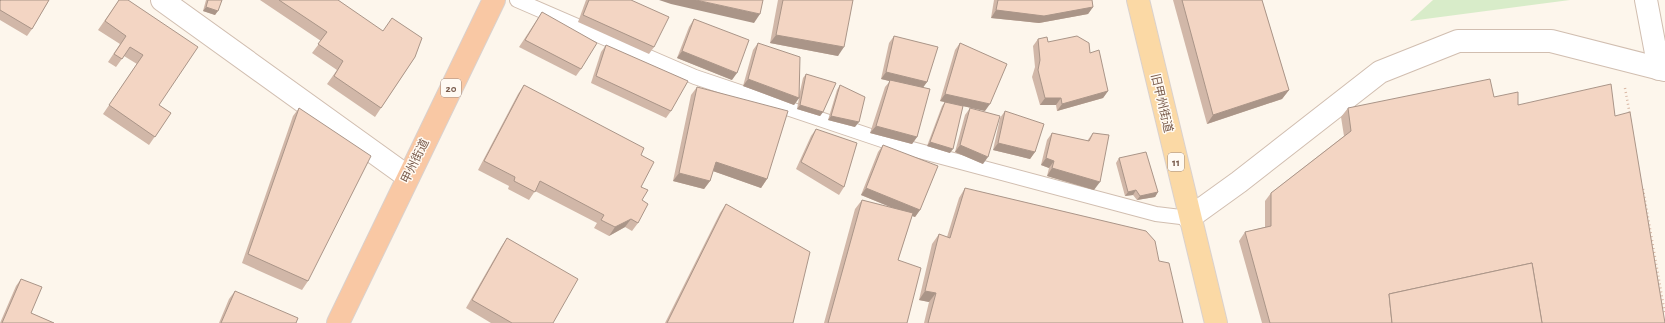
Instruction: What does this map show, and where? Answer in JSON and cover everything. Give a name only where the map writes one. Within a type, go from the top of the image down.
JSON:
[{"type":"highway","name":"甲州街道","points":[[338,323],[494,0]]},
{"type":"main road","name":"旧甲州街道","points":[[1138,0],[1216,323]]},
{"type":"street","points":[[162,0],[408,177]]},
{"type":"street","points":[[1190,218],[1239,182],[1380,72],[1458,42],[1551,41],[1662,70],[1646,0]]},
{"type":"lane","points":[[517,0],[695,76],[897,145],[1156,214],[1190,218]]},
{"type":"path","points":[[1620,59],[1631,120]]},
{"type":"path","points":[[1642,182],[1665,314]]},
{"type":"green space","points":[[1433,0],[1570,0],[1410,21]]},
{"type":"building","points":[[1,0],[49,0],[32,29],[0,10]]},
{"type":"building","points":[[119,0],[128,0],[198,47],[159,105],[171,113],[155,137],[109,105],[143,55],[130,47],[122,59],[114,54],[126,36],[105,21]]},
{"type":"building","points":[[208,0],[222,0],[218,11],[206,7]]},
{"type":"building","points":[[279,0],[338,0],[383,31],[392,18],[422,38],[415,57],[381,108],[334,76],[343,61],[318,44],[327,32]]},
{"type":"building","points":[[589,0],[631,0],[669,17],[654,47],[583,15]]},
{"type":"building","points":[[696,0],[763,0],[760,14]]},
{"type":"building","points":[[783,0],[853,0],[844,47],[776,35]]},
{"type":"building","points":[[998,0],[1092,0],[1093,7],[1044,16],[996,10]]},
{"type":"building","points":[[1182,0],[1262,0],[1289,90],[1213,115]]},
{"type":"building","points":[[542,12],[597,43],[581,69],[525,40]]},
{"type":"building","points":[[694,19],[749,40],[737,73],[682,51]]},
{"type":"building","points":[[894,36],[938,47],[927,82],[886,72]]},
{"type":"building","points":[[1077,36],[1089,43],[1090,53],[1099,50],[1108,91],[1062,104],[1061,98],[1045,98],[1038,70],[1040,60],[1038,39],[1047,37],[1048,42]]},
{"type":"building","points":[[758,43],[800,57],[799,98],[748,79]]},
{"type":"building","points":[[960,43],[1007,64],[990,104],[945,94]]},
{"type":"building","points":[[606,45],[688,81],[671,111],[596,76]]},
{"type":"building","points":[[806,74],[836,83],[823,112],[800,105]]},
{"type":"building","points":[[1490,79],[1494,97],[1518,92],[1518,105],[1611,84],[1615,116],[1630,112],[1665,323],[1542,323],[1532,263],[1389,294],[1392,323],[1270,323],[1245,232],[1271,226],[1271,193],[1351,131],[1348,108]]},
{"type":"building","points":[[890,80],[930,89],[917,137],[876,126]]},
{"type":"building","points":[[524,85],[644,148],[641,155],[654,162],[641,187],[648,190],[642,200],[648,204],[638,223],[631,219],[615,227],[601,220],[604,215],[540,181],[535,192],[514,181],[515,177],[484,161]]},
{"type":"building","points":[[840,85],[865,97],[859,122],[831,116]]},
{"type":"building","points":[[697,87],[788,111],[767,179],[716,162],[710,181],[679,173]]},
{"type":"building","points":[[945,102],[963,106],[953,149],[930,142]]},
{"type":"building","points":[[299,108],[371,156],[308,281],[248,254]]},
{"type":"building","points":[[970,108],[1000,116],[988,157],[960,145]]},
{"type":"building","points":[[1005,111],[1044,124],[1035,152],[998,143]]},
{"type":"building","points":[[816,129],[857,143],[844,187],[801,162]]},
{"type":"building","points":[[1052,133],[1089,141],[1093,133],[1109,135],[1100,182],[1052,168],[1054,161],[1046,158]]},
{"type":"building","points":[[883,145],[938,166],[920,210],[866,188]]},
{"type":"building","points":[[1146,152],[1158,192],[1140,196],[1136,190],[1128,192],[1119,158]]},
{"type":"building","points":[[965,188],[1146,231],[1155,241],[1159,261],[1169,263],[1183,323],[928,323],[936,293],[925,291],[939,234],[950,238]]},
{"type":"building","points":[[862,200],[913,213],[898,260],[921,268],[907,323],[828,323]]},
{"type":"building","points":[[726,204],[810,252],[793,323],[667,323]]},
{"type":"building","points":[[507,238],[578,279],[553,323],[512,323],[472,300]]},
{"type":"building","points":[[1532,263],[1542,323],[1392,323],[1389,294]]},
{"type":"building","points":[[21,279],[42,287],[31,313],[54,323],[2,323]]},
{"type":"building","points":[[235,291],[298,318],[296,323],[221,323]]}]
